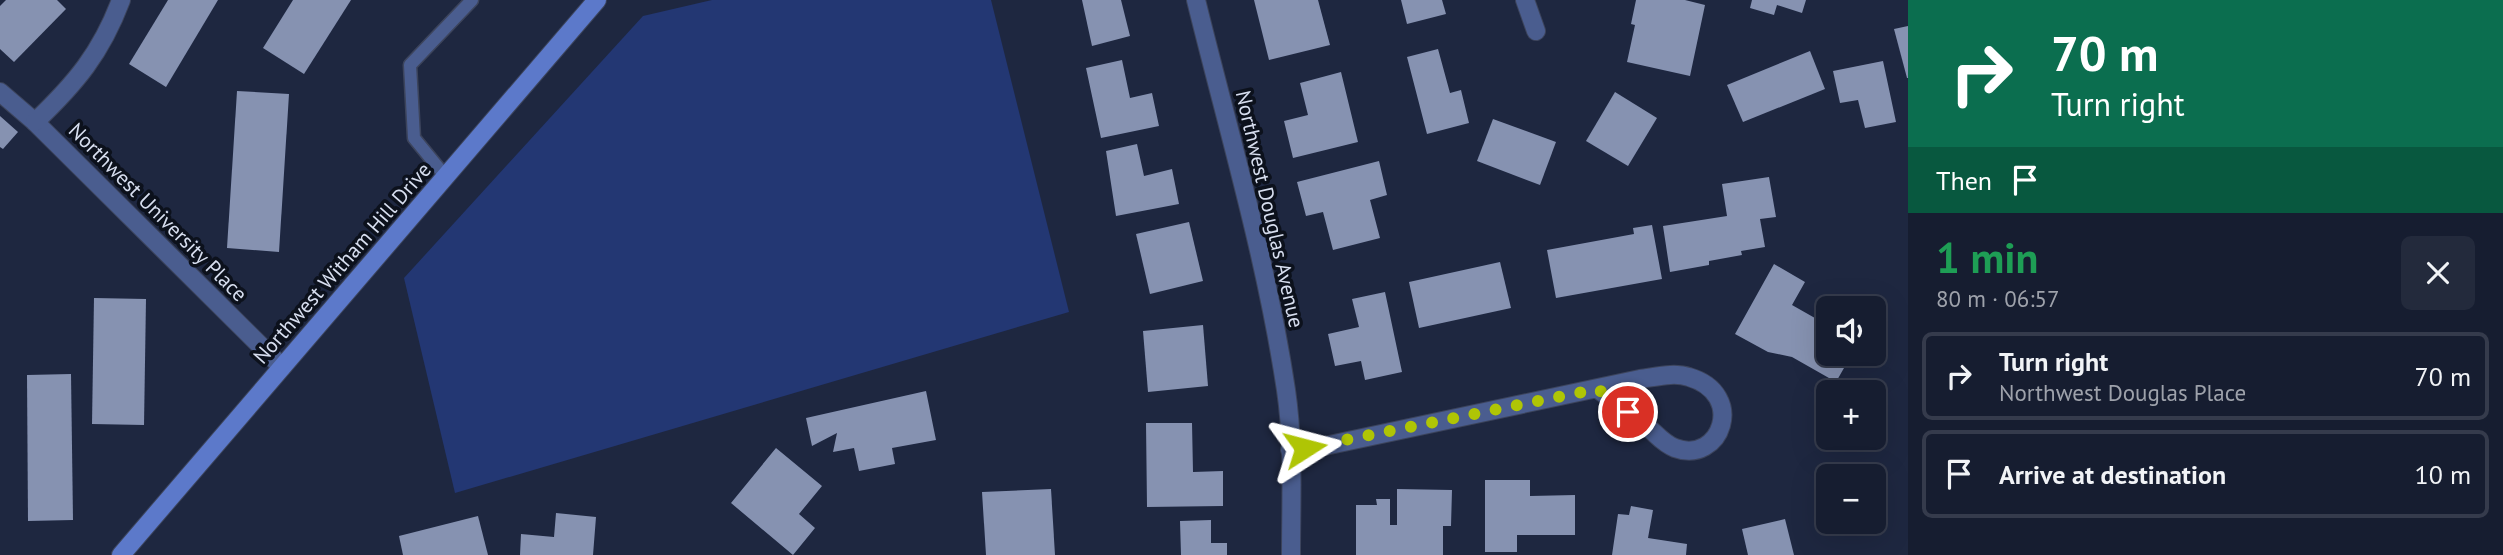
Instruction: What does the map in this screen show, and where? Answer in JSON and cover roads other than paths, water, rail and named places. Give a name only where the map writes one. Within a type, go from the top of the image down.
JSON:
[{"type":"street","points":[[35,122],[70,89],[97,52],[121,0]]},
{"type":"street","name":"Northwest Witham Hill Drive","points":[[121,555],[597,0]]},
{"type":"street","name":"Northwest Douglas Avenue","points":[[1196,0],[1261,252],[1286,392],[1290,450],[1291,555]]},
{"type":"street","points":[[1525,0],[1536,32]]},
{"type":"street","name":"Northwest University Place","points":[[0,92],[35,122],[282,368]]},
{"type":"street","points":[[1290,450],[1320,447],[1640,379],[1673,375],[1688,377],[1708,386],[1719,399],[1723,421],[1716,437],[1707,444],[1691,450],[1677,449],[1663,443],[1648,427],[1598,389]]},
{"type":"lane","points":[[446,177],[414,138],[410,65],[472,0]]}]
